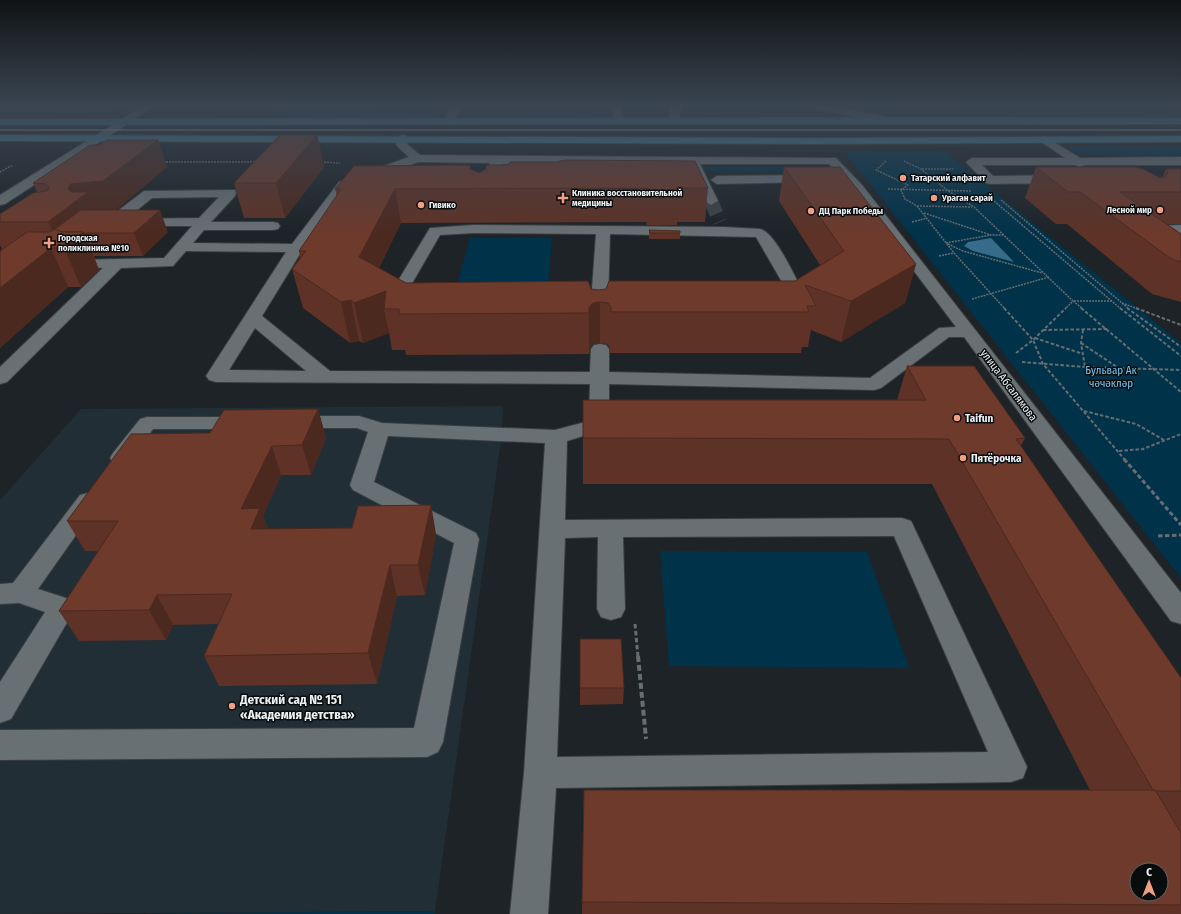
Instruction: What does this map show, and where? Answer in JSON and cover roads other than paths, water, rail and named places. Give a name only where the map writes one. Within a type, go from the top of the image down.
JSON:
[{"type":"street","points":[[0,189],[66,149]]},
{"type":"street","points":[[0,201],[81,149]]},
{"type":"street","points":[[406,149],[417,158]]},
{"type":"street","points":[[1058,149],[1101,175]]},
{"type":"street","points":[[711,201],[693,161],[417,158],[343,185],[296,248],[216,376],[599,378],[874,384],[945,332],[969,332]]},
{"type":"street","points":[[485,184],[498,160]]},
{"type":"street","name":"улица Абсалямова","points":[[693,161],[832,160],[842,181],[969,332],[1181,613]]},
{"type":"street","points":[[1076,179],[990,180],[972,162],[1181,161]]},
{"type":"street","points":[[717,180],[842,181]]},
{"type":"street","points":[[79,263],[168,263],[230,193],[150,194],[120,216],[104,217]]},
{"type":"street","points":[[120,216],[118,223],[273,226]]},
{"type":"street","points":[[1166,217],[1181,228]]},
{"type":"street","points":[[474,225],[602,231],[722,226],[760,233],[771,248],[790,282],[780,297],[762,308],[599,316],[429,308],[398,294],[435,231],[474,225]]},
{"type":"street","points":[[1181,228],[1143,230],[1181,256]]},
{"type":"street","points":[[599,316],[602,231]]},
{"type":"street","points":[[183,247],[296,248]]},
{"type":"street","points":[[0,378],[117,263]]},
{"type":"street","points":[[253,317],[325,377]]},
{"type":"street","points":[[0,709],[62,606],[10,594],[104,480],[147,423],[359,422],[380,429],[556,437],[607,425],[599,378],[600,348]]},
{"type":"street","points":[[0,744],[427,742],[467,539],[361,485],[380,429]]},
{"type":"street","points":[[529,914],[540,773],[553,529],[556,437]]},
{"type":"street","points":[[540,773],[1011,767],[902,527],[553,529]]},
{"type":"street","points":[[610,528],[611,608]]},
{"type":"tunnel","points":[[711,201],[720,222]]},
{"type":"place","name":"Татарский алфавит","points":[[903,178]]},
{"type":"place","name":"Клиника восстановительной медицины","points":[[563,198]]},
{"type":"place","name":"Ураган сарай","points":[[934,198]]},
{"type":"place","name":"Гивико","points":[[421,205]]},
{"type":"place","name":"Лесной мир","points":[[1160,210]]},
{"type":"place","name":"ДЦ Парк Победы","points":[[811,211]]},
{"type":"place","name":"Городская поликлиника №10","points":[[49,243]]},
{"type":"place","name":"Taifun","points":[[957,418]]},
{"type":"place","name":"Пятёрочка","points":[[963,458]]},
{"type":"place","name":"Детский сад № 151 «Академия детства»","points":[[232,706]]},
{"type":"park label","name":"Бульвар Ак чәчәкләр","points":[[1111,376]]}]
